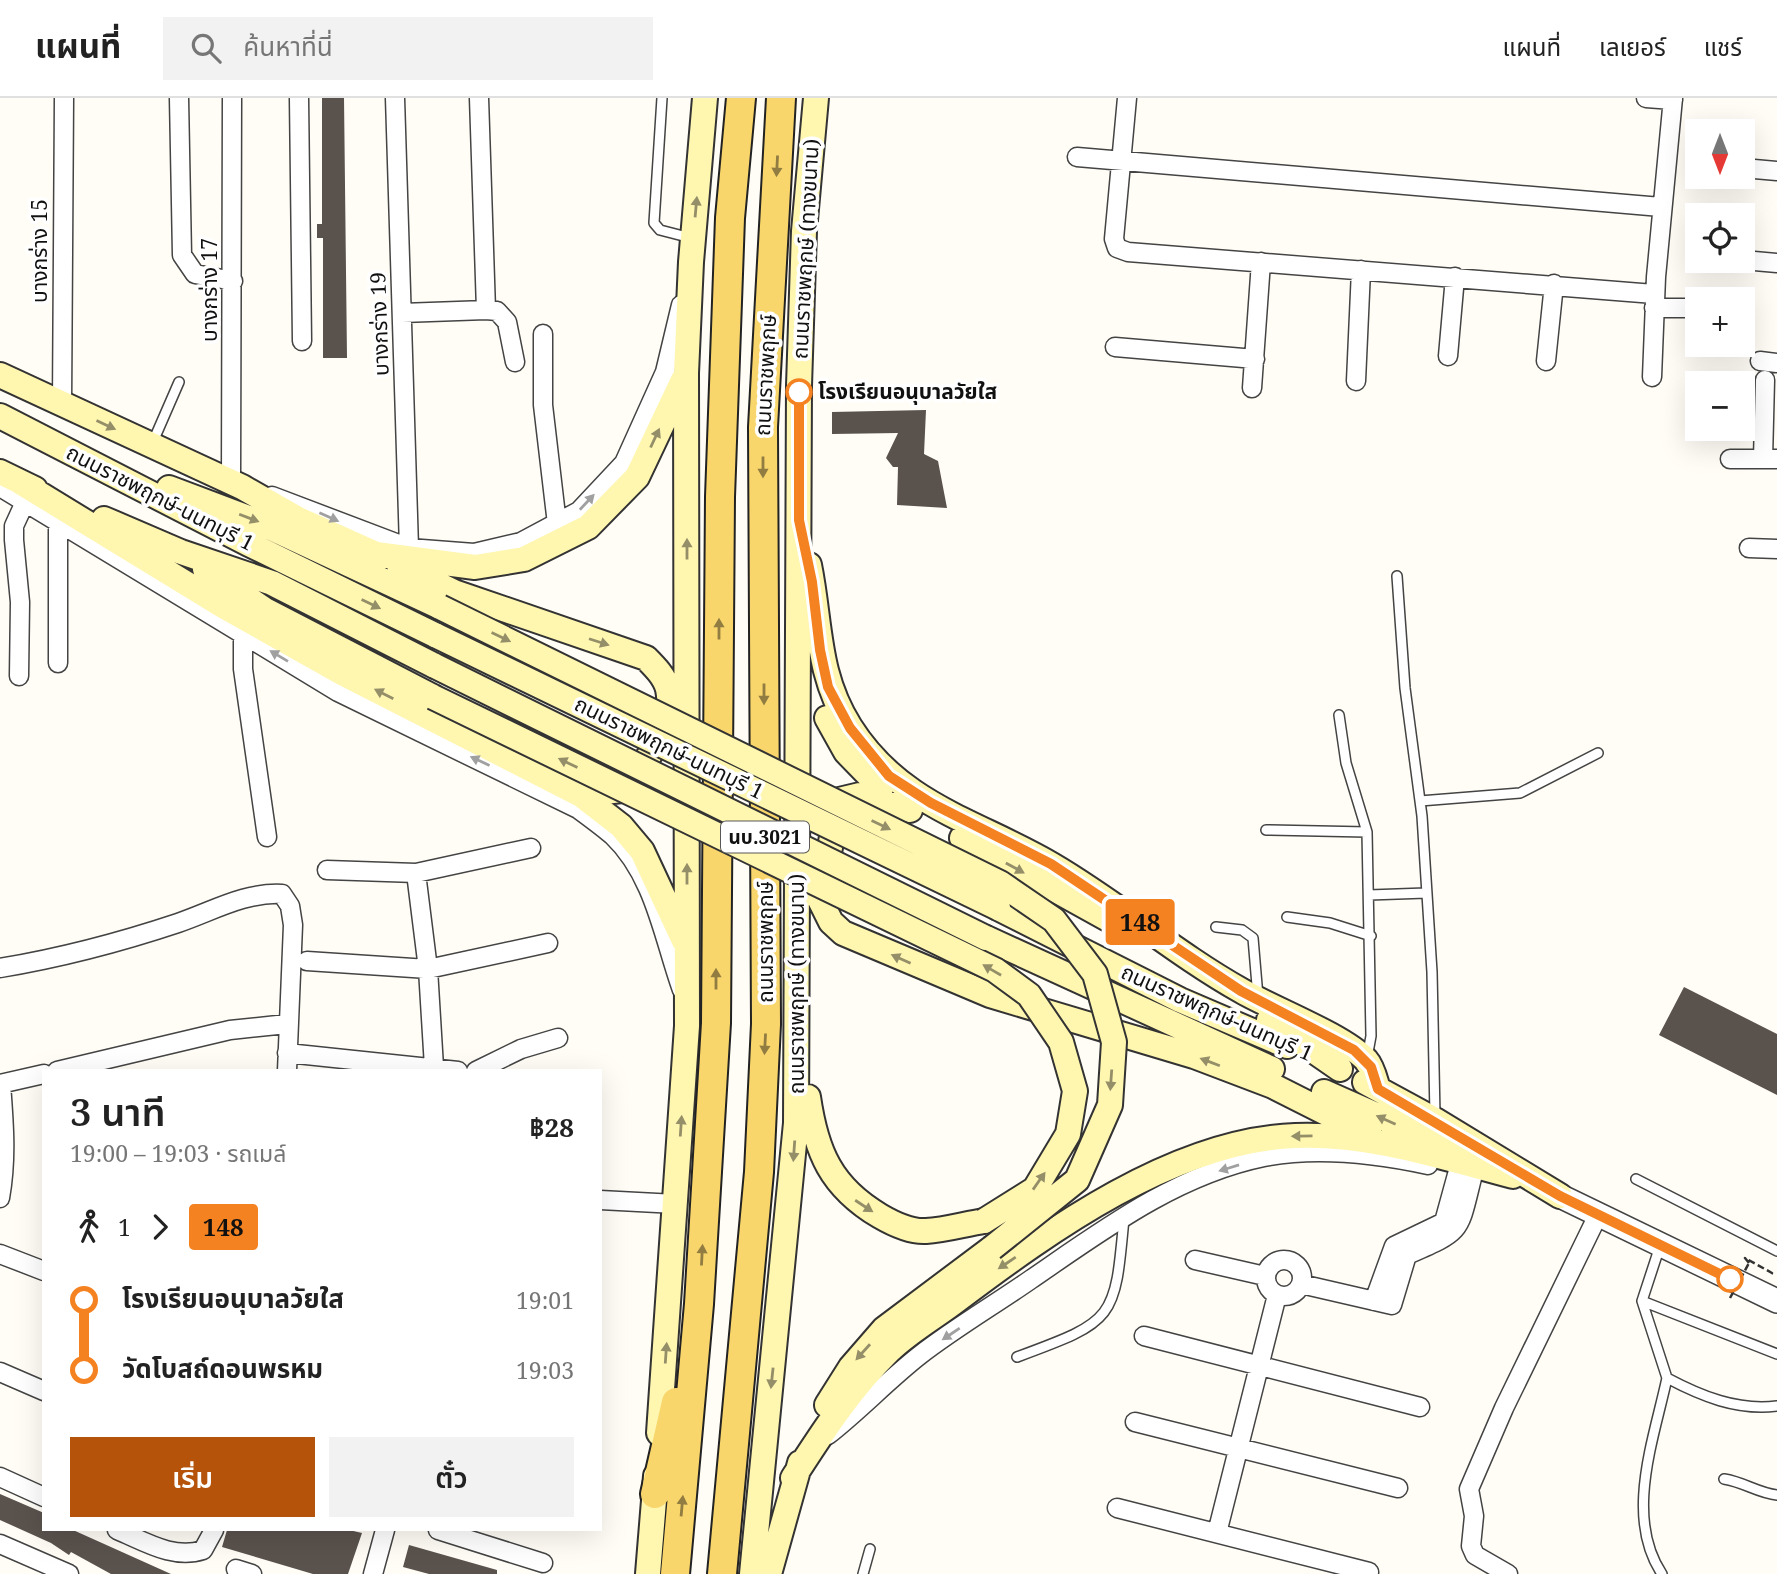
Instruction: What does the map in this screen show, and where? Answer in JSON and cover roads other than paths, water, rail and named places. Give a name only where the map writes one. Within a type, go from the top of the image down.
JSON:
[{"type":"main road","points":[[648,1574],[676,1204],[687,1003],[686,373],[692,250],[705,98]]},
{"type":"main road","name":"ถนนราชพฤกษ์","points":[[675,1574],[699,1304],[716,1023],[721,469],[730,218],[741,98]]},
{"type":"main road","name":"ถนนราชพฤกษ์","points":[[722,1574],[757,1186],[766,1024],[763,427],[781,98]]},
{"type":"main road","name":"ถนนราชพฤกษ์ (ทางขนาน)","points":[[752,1574],[793,1169],[798,1034],[797,606],[804,244],[816,98]]},
{"type":"main road","points":[[376,554],[475,567],[524,559],[588,527],[638,477],[686,373]]},
{"type":"main road","points":[[0,375],[237,485],[298,519],[454,592],[646,659],[660,673],[668,688],[669,710],[648,761],[622,790],[581,795]]},
{"type":"main road","name":"ถนนราชพฤกษ์-นนทบุรี 1","points":[[0,416],[437,635],[998,908],[1180,1000],[1340,1069],[1435,1120],[1560,1196]]},
{"type":"main road","points":[[70,452],[254,520],[440,607],[1000,883],[1054,920],[1095,974],[1114,1042],[1110,1105],[1077,1180],[884,1329],[850,1367],[819,1417],[793,1478],[769,1574]]},
{"type":"main road","points":[[11,486],[342,673],[581,795],[621,826],[642,851],[687,947]]},
{"type":"main road","name":"ถนนราชพฤกษ์-นนทบุรี 1","points":[[11,486],[181,552],[272,583],[986,937],[1208,1041],[1560,1196]]},
{"type":"main road","points":[[799,520],[812,582],[820,650],[828,687],[850,728],[889,776],[943,810],[1051,864],[1241,991],[1354,1050],[1366,1060],[1378,1089]]},
{"type":"main road","points":[[181,552],[265,610],[433,697],[995,970],[1029,995],[1061,1042],[1075,1091],[1068,1134],[1034,1189],[984,1221],[923,1232],[890,1222],[857,1203],[832,1178],[813,1127],[798,1034]]},
{"type":"main road","points":[[797,606],[818,700],[846,752],[874,783],[910,810],[1174,955],[1340,1069]]},
{"type":"main road","points":[[910,810],[860,795],[839,800],[820,900],[831,922],[843,933],[990,995],[1194,1056],[1273,1086],[1336,1115],[1382,1142]]},
{"type":"main road","points":[[793,1478],[831,1418],[890,1350],[1007,1262],[1114,1196],[1177,1164],[1238,1144],[1292,1136],[1344,1136],[1382,1142],[1513,1176]]},
{"type":"main road","points":[[655,1494],[699,1304]]},
{"type":"street","name":"บางกร่าง 15","points":[[62,405],[64,98]]},
{"type":"street","points":[[179,98],[182,255],[195,274],[233,281]]},
{"type":"street","name":"บางกร่าง 17","points":[[232,98],[237,485]]},
{"type":"street","points":[[299,98],[302,341]]},
{"type":"street","name":"บางกร่าง 19","points":[[395,98],[409,548]]},
{"type":"street","points":[[479,98],[486,310]]},
{"type":"street","points":[[1127,98],[1114,239],[1117,248],[1128,252],[1554,285],[1685,306]]},
{"type":"street","points":[[1646,98],[1673,99],[1661,207],[1652,377]]},
{"type":"street","points":[[1077,157],[1661,207]]},
{"type":"street","points":[[1755,169],[1777,171]]},
{"type":"street","points":[[237,485],[302,505],[380,539],[409,548],[474,553],[521,542],[557,524],[579,511],[624,463],[665,372],[692,250]]},
{"type":"street","points":[[1755,261],[1777,263]]},
{"type":"street","points":[[1252,388],[1261,262]]},
{"type":"street","points":[[1356,381],[1361,270]]},
{"type":"street","points":[[1448,356],[1455,277]]},
{"type":"street","points":[[1546,361],[1554,285]]},
{"type":"street","points":[[402,313],[497,311],[506,322],[515,362]]},
{"type":"street","points":[[543,334],[543,405],[557,524]]},
{"type":"street","points":[[1115,347],[1255,359]]},
{"type":"street","points":[[1730,459],[1770,459],[1765,380]]},
{"type":"street","points":[[11,486],[58,521],[338,692],[578,809],[612,836],[635,864],[659,910],[668,950],[687,1003]]},
{"type":"street","points":[[11,486],[20,602],[19,676]]},
{"type":"street","points":[[58,521],[58,663]]},
{"type":"street","points":[[1749,548],[1777,549]]},
{"type":"street","points":[[243,635],[243,669],[267,837]]},
{"type":"street","points":[[327,870],[416,873],[531,848]]},
{"type":"street","points":[[416,873],[428,969],[434,1067]]},
{"type":"street","points":[[0,968],[178,923],[247,897],[282,894],[290,906],[293,925],[287,1069]]},
{"type":"street","points":[[307,961],[428,969],[548,943]]},
{"type":"street","points":[[65,1069],[230,1030],[287,1024]]},
{"type":"street","points":[[480,1069],[521,1049],[558,1038]]},
{"type":"street","points":[[287,1052],[446,1069]]},
{"type":"street","points":[[0,1198],[5,1170],[6,1137],[0,1084],[42,1074]]},
{"type":"street","points":[[811,1449],[920,1355],[1124,1216],[1203,1176],[1264,1157],[1302,1154],[1377,1156],[1465,1173],[1560,1196]]},
{"type":"street","points":[[1374,1301],[1389,1252],[1394,1245],[1444,1222],[1465,1173]]},
{"type":"street","points":[[1301,1284],[1392,1305],[1407,1255],[1452,1234],[1460,1224],[1465,1173]]},
{"type":"street","name":"ถนนราชพฤกษ์-นนทบุรี 1","points":[[1560,1196],[1660,1246],[1777,1299]]},
{"type":"street","points":[[602,1200],[676,1204]]},
{"type":"street","points":[[1508,1574],[1475,1555],[1471,1546],[1474,1516],[1469,1489],[1504,1408],[1598,1215]]},
{"type":"street","points":[[0,1254],[42,1270]]},
{"type":"street","points":[[1195,1260],[1265,1276]]},
{"type":"street","points":[[1287,1260],[1301,1272],[1301,1284],[1288,1296],[1277,1295],[1268,1287],[1265,1276],[1270,1265],[1287,1260]]},
{"type":"street","points":[[1217,1533],[1277,1295]]},
{"type":"street","points":[[1144,1336],[1420,1407]]},
{"type":"street","points":[[0,1372],[42,1390]]},
{"type":"street","points":[[1135,1422],[1398,1488]]},
{"type":"street","points":[[0,1477],[42,1496]]},
{"type":"street","points":[[1117,1508],[1369,1572]]},
{"type":"street","points":[[119,1531],[168,1551],[188,1555],[202,1550],[213,1531]]},
{"type":"street","points":[[373,1574],[385,1531]]},
{"type":"street","points":[[441,1531],[543,1563]]},
{"type":"street","points":[[0,1544],[69,1574]]},
{"type":"lane","points":[[662,98],[654,223],[660,230],[692,250]]},
{"type":"lane","points":[[151,446],[179,382]]},
{"type":"lane","points":[[1397,576],[1405,688],[1420,801],[1435,1120]]},
{"type":"lane","points":[[1339,715],[1346,763],[1367,832],[1371,1036],[1366,1060]]},
{"type":"lane","points":[[1420,801],[1520,793],[1598,753]]},
{"type":"lane","points":[[1266,830],[1367,832]]},
{"type":"lane","points":[[1369,895],[1426,893]]},
{"type":"lane","points":[[1287,917],[1330,923],[1371,936]]},
{"type":"lane","points":[[1216,927],[1242,930],[1253,938],[1258,999]]},
{"type":"lane","points":[[1636,1179],[1777,1251]]},
{"type":"lane","points":[[1017,1357],[1065,1339],[1105,1314],[1119,1283],[1124,1216]]},
{"type":"lane","points":[[1660,1246],[1642,1301],[1667,1378],[1644,1488],[1644,1522],[1652,1554],[1662,1574]]},
{"type":"lane","points":[[1642,1301],[1777,1354]]},
{"type":"lane","points":[[1667,1378],[1745,1407],[1777,1406]]},
{"type":"lane","points":[[1724,1479],[1739,1481],[1765,1493],[1777,1495]]},
{"type":"lane","points":[[863,1574],[870,1549]]},
{"type":"place","name":"โรงเรียนอนุบาลวัยใส","points":[[799,392]]}]
